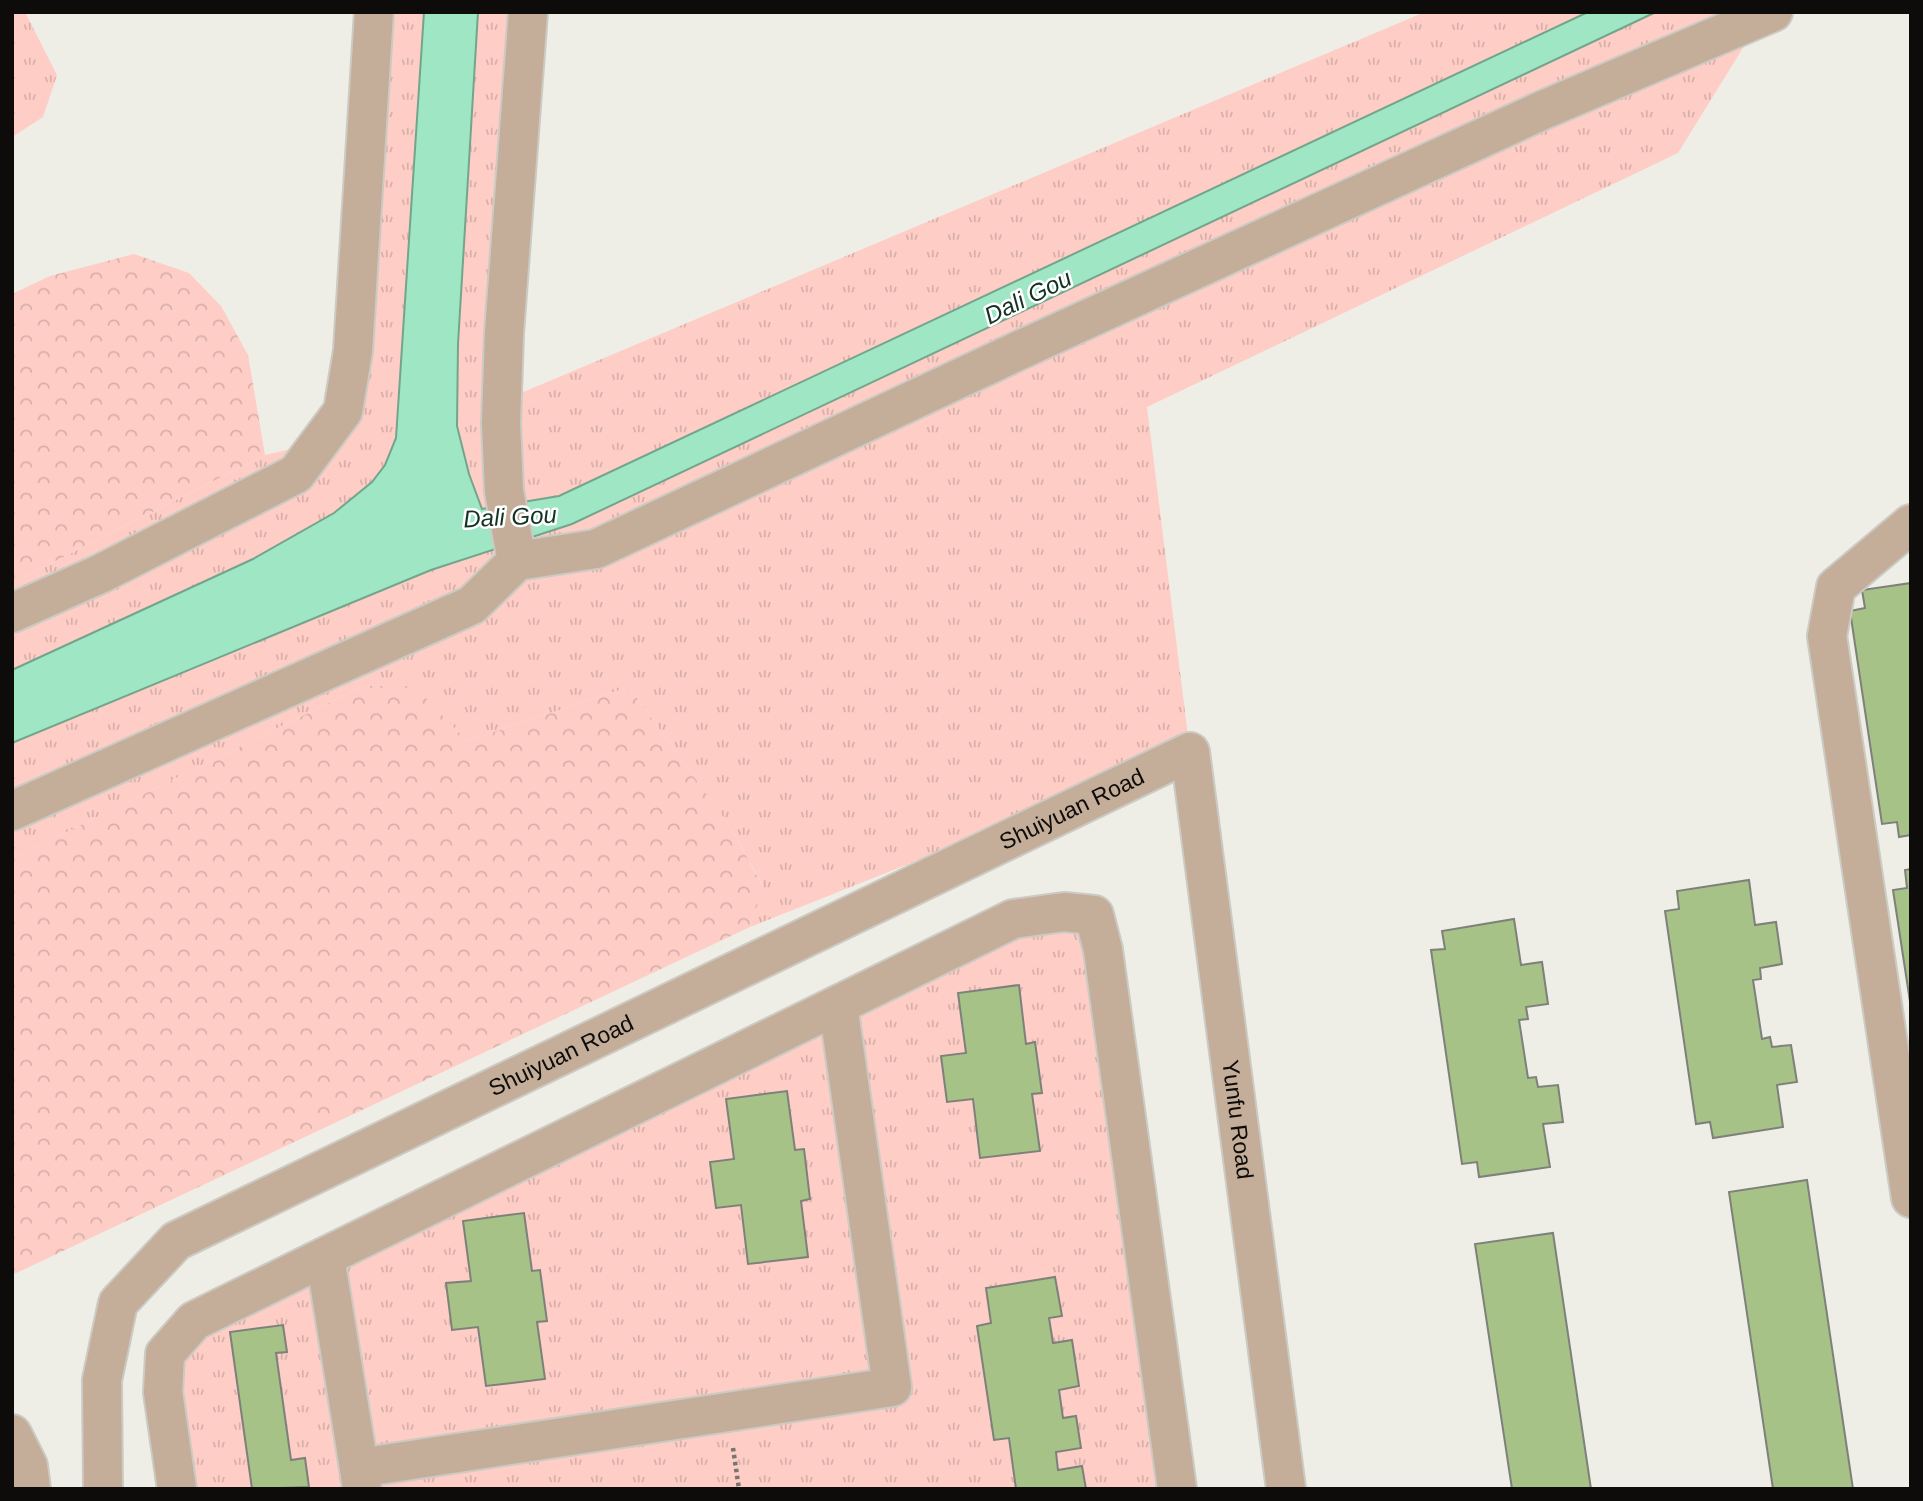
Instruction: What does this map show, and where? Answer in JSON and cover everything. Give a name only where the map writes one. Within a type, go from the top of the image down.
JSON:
[{"type":"street","points":[[12,613],[100,574],[296,474],[343,411],[353,351],[374,12]]},
{"type":"street","points":[[517,555],[504,491],[501,423],[504,333],[528,12]]},
{"type":"street","points":[[12,811],[472,605],[517,555],[596,550],[1008,356],[1543,110],[1773,12]]},
{"type":"street","points":[[1911,524],[1836,587],[1827,636],[1911,1198]]},
{"type":"street","name":"Shuiyuan Road","points":[[103,1489],[102,1380],[118,1303],[176,1241],[1190,752]]},
{"type":"street","name":"Yunfu Road","points":[[1190,752],[1286,1489]]},
{"type":"street","points":[[177,1489],[163,1392],[165,1354],[194,1321],[1013,919],[1064,912],[1094,915],[1103,950],[1177,1489]]},
{"type":"street","points":[[325,1257],[360,1478],[892,1387],[838,1005]]},
{"type":"street","points":[[12,1434],[28,1465],[31,1489]]},
{"type":"green space","points":[[12,12],[25,12],[57,75],[43,117],[12,137]]},
{"type":"green space","points":[[374,12],[528,12],[521,393],[1425,12],[1773,12],[1762,17],[1678,153],[1147,407],[1190,752],[750,927],[763,886],[731,828],[629,687],[467,741],[414,687],[363,686],[12,859],[12,583],[265,455],[325,441]]},
{"type":"green space","points":[[134,254],[189,273],[221,306],[248,355],[265,455],[12,583],[12,294],[50,276]]},
{"type":"green space","points":[[363,686],[414,686],[467,741],[629,687],[731,828],[763,887],[750,927],[12,1275],[12,859]]},
{"type":"green space","points":[[1094,915],[1174,1489],[177,1489],[163,1392],[194,1321],[1013,919]]},
{"type":"water","name":"Dali Gou","points":[[424,12],[478,12],[458,344],[457,426],[469,474],[482,509],[559,496],[1588,12],[1656,12],[572,524],[431,570],[12,743],[12,670],[253,559],[334,513],[372,482],[385,465],[396,438]]},
{"type":"building","points":[[1911,583],[1911,835],[1899,837],[1897,822],[1882,824],[1850,611],[1865,608],[1862,590]]},
{"type":"building","points":[[1911,869],[1911,1008],[1893,890],[1907,888],[1905,870]]},
{"type":"building","points":[[1749,880],[1755,925],[1776,922],[1782,964],[1760,968],[1761,979],[1753,980],[1762,1039],[1770,1037],[1772,1047],[1791,1045],[1797,1082],[1777,1085],[1783,1127],[1713,1138],[1710,1122],[1696,1124],[1665,911],[1679,909],[1677,891]]},
{"type":"building","points":[[1514,919],[1521,965],[1542,962],[1548,1004],[1526,1007],[1528,1019],[1519,1020],[1528,1078],[1536,1077],[1538,1087],[1558,1085],[1563,1122],[1543,1124],[1550,1167],[1479,1177],[1477,1162],[1462,1164],[1431,950],[1445,949],[1442,931]]},
{"type":"building","points":[[1019,985],[1026,1044],[1035,1042],[1042,1093],[1032,1094],[1040,1151],[980,1158],[973,1099],[947,1102],[941,1056],[966,1053],[958,993]]},
{"type":"building","points":[[787,1091],[795,1150],[804,1149],[810,1199],[801,1201],[808,1257],[748,1264],[741,1205],[716,1208],[710,1162],[734,1159],[726,1099]]},
{"type":"building","points":[[1807,1180],[1853,1489],[1773,1489],[1729,1192]]},
{"type":"building","points":[[524,1213],[532,1271],[540,1270],[547,1321],[537,1322],[545,1379],[486,1386],[478,1327],[452,1330],[446,1283],[471,1281],[463,1221]]},
{"type":"building","points":[[1553,1233],[1591,1489],[1512,1489],[1475,1244]]},
{"type":"building","points":[[1055,1277],[1062,1316],[1049,1318],[1053,1343],[1072,1340],[1079,1386],[1059,1390],[1063,1418],[1076,1416],[1081,1448],[1056,1452],[1058,1470],[1082,1466],[1086,1489],[1016,1489],[1009,1438],[994,1440],[977,1326],[991,1323],[986,1288]]},
{"type":"building","points":[[283,1325],[287,1352],[276,1353],[291,1460],[305,1458],[309,1487],[252,1489],[230,1332]]}]
